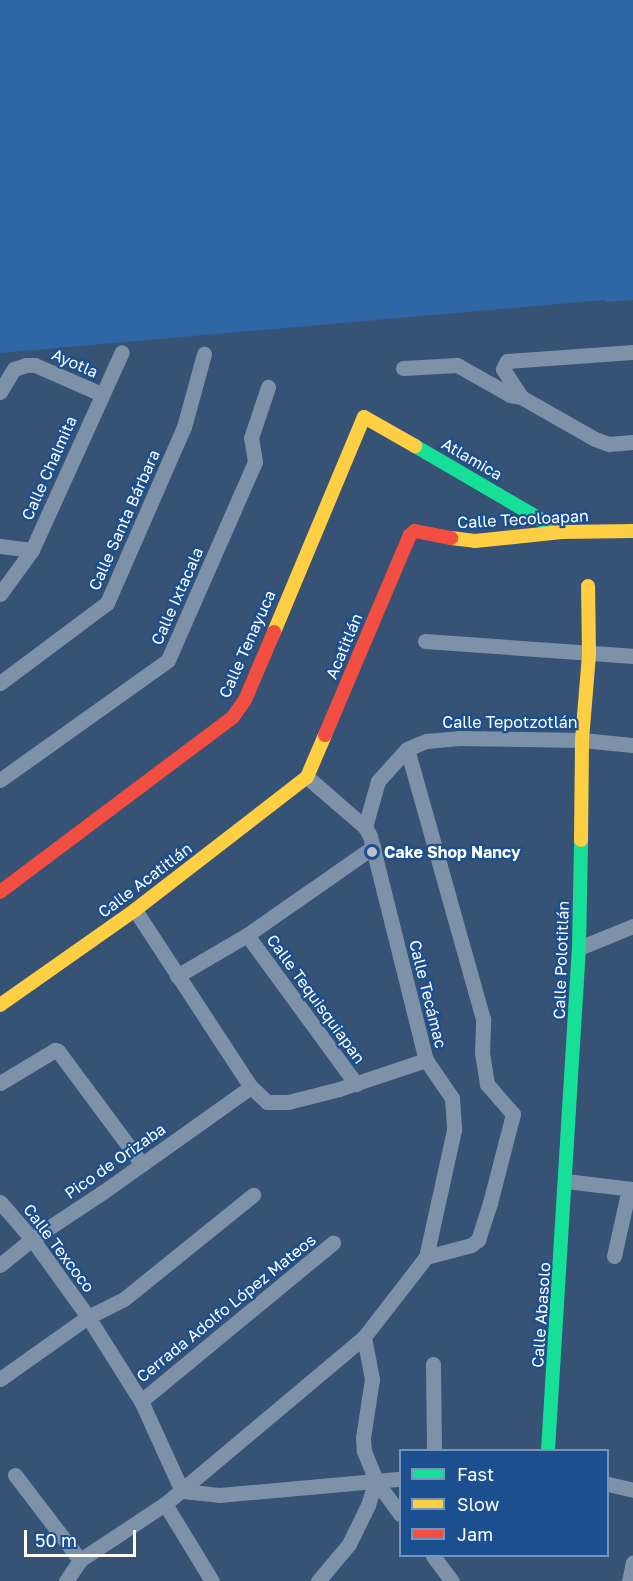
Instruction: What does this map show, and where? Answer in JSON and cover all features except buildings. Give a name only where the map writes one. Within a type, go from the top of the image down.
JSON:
[{"type":"street","name":"Calle Chalmita","points":[[0,594],[32,550],[122,352]]},
{"type":"street","points":[[521,397],[503,369],[507,361],[633,352]]},
{"type":"street","name":"Calle Santa Bárbara","points":[[0,683],[107,603],[184,427],[204,354]]},
{"type":"street","name":"Ayotla","points":[[0,392],[14,369],[35,365],[101,394]]},
{"type":"street","points":[[403,368],[457,365],[510,395],[521,397],[595,439],[609,444],[633,442]]},
{"type":"street","name":"Calle Ixtacala","points":[[0,780],[168,660],[255,462],[256,455],[251,438],[268,387]]},
{"type":"street","name":"Atlamica","points":[[364,417],[562,532]]},
{"type":"street","name":"Calle Tenayuca","points":[[0,892],[233,717],[245,700],[256,676],[364,417]]},
{"type":"street","name":"Calle Tecoloapan","points":[[415,531],[475,541],[562,532],[633,531]]},
{"type":"street","name":"Acatitlán","points":[[307,777],[410,535],[415,531]]},
{"type":"street","points":[[0,546],[32,550]]},
{"type":"street","name":"Calle Polotitlán","points":[[566,1181],[579,948],[582,740],[589,654],[588,586]]},
{"type":"street","points":[[425,641],[633,656]]},
{"type":"street","name":"Calle Tepotzotlán","points":[[365,826],[378,781],[407,749],[426,741],[447,738],[582,740],[633,745]]},
{"type":"street","points":[[407,749],[483,1019],[482,1054],[487,1084],[513,1114],[490,1203],[475,1244],[426,1257]]},
{"type":"street","points":[[307,777],[365,826]]},
{"type":"street","name":"Calle Acatitlán","points":[[0,1005],[135,910],[307,777]]},
{"type":"street","name":"Calle Tecámac","points":[[251,1086],[262,1099],[288,1102],[356,1084],[426,1060],[373,847],[365,826]]},
{"type":"street","points":[[177,976],[247,935],[373,847]]},
{"type":"street","points":[[135,910],[251,1086]]},
{"type":"street","points":[[579,948],[632,932]]},
{"type":"street","name":"Calle Tequisquiapan","points":[[247,935],[356,1084]]},
{"type":"street","points":[[0,1083],[51,1052],[58,1051],[142,1164]]},
{"type":"street","points":[[66,1581],[80,1560],[182,1491],[364,1337],[426,1257],[454,1130],[455,1114],[447,1089],[426,1060]]},
{"type":"street","name":"Pico de Orizaba","points":[[0,1265],[32,1239],[251,1086]]},
{"type":"street","points":[[566,1181],[631,1189],[614,1256]]},
{"type":"street","name":"Calle Abasolo","points":[[548,1449],[566,1181]]},
{"type":"street","points":[[0,1379],[88,1317],[124,1299],[253,1195]]},
{"type":"street","name":"Calle Texcoco","points":[[0,1202],[32,1239],[88,1317],[141,1401],[182,1491]]},
{"type":"street","name":"Cerrada Adolfo López Mateos","points":[[141,1401],[333,1243]]},
{"type":"street","points":[[364,1337],[372,1379],[363,1445],[376,1481],[399,1513]]},
{"type":"street","points":[[433,1365],[434,1449]]},
{"type":"street","points":[[15,1475],[80,1560]]},
{"type":"street","points":[[182,1491],[219,1495],[399,1479]]},
{"type":"street","points":[[318,1581],[349,1544],[368,1505],[376,1481]]},
{"type":"street","points":[[609,1484],[633,1490]]},
{"type":"street","points":[[165,1504],[212,1581]]},
{"type":"street","points":[[434,1557],[452,1581]]},
{"type":"street","points":[[628,1581],[633,1562]]},
{"type":"shaded area","points":[[0,0],[633,0],[633,300],[606,302],[605,300],[0,353]]},
{"type":"traffic: fast","points":[[415,446],[562,532]]},
{"type":"traffic: fast","points":[[548,1449],[579,948],[581,840]]},
{"type":"traffic: slow","points":[[274,632],[364,417],[415,446]]},
{"type":"traffic: slow","points":[[451,538],[475,541],[562,532],[633,531]]},
{"type":"traffic: slow","points":[[581,840],[582,740],[589,654],[588,586]]},
{"type":"traffic: slow","points":[[0,1005],[135,910],[307,777],[325,735]]},
{"type":"traffic: jam","points":[[325,735],[410,535],[415,531],[451,538]]},
{"type":"traffic: jam","points":[[0,892],[233,717],[245,700],[274,632]]},
{"type":"place","name":"Cake Shop Nancy","points":[[372,852]]}]
